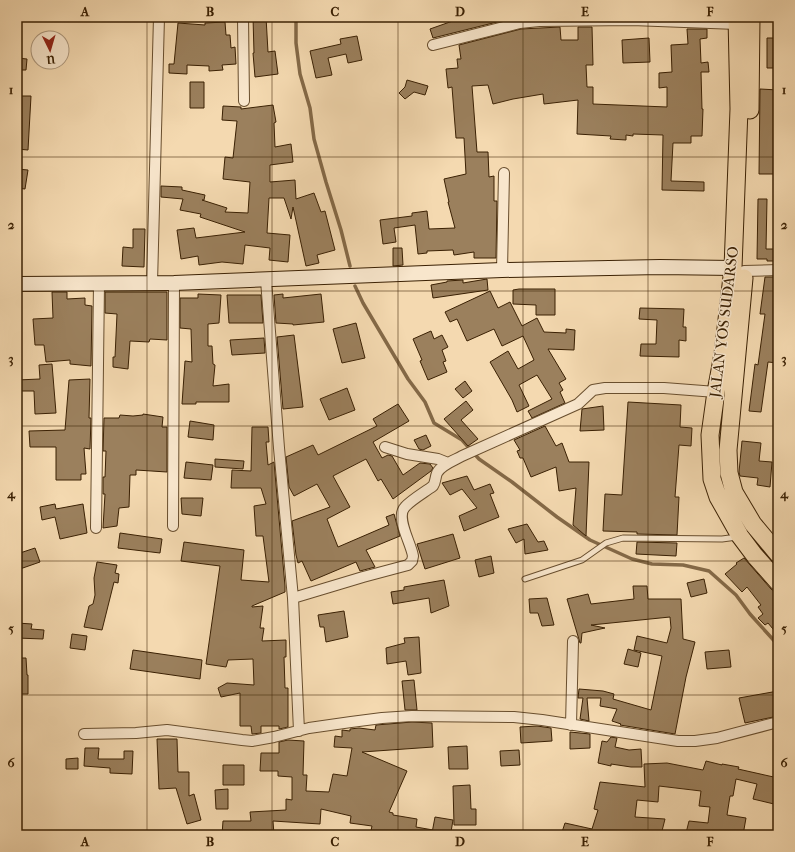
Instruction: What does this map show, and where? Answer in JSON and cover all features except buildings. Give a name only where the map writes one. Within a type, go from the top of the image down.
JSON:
[{"type":"highway","name":"JALAN YOS SUDARSO","points":[[742,19],[750,110],[739,270],[729,355],[729,473],[732,485],[753,524],[778,554]]},
{"type":"highway","name":"JALAN YOS SUDARSO","points":[[729,355],[716,392],[710,435],[712,479],[718,497],[740,536],[778,582]]},
{"type":"main road","points":[[17,284],[174,283],[502,270],[660,267],[739,270]]},
{"type":"street","points":[[152,283],[159,17]]},
{"type":"street","points":[[242,17],[244,100]]},
{"type":"street","points":[[433,45],[520,23],[539,21],[742,19]]},
{"type":"street","points":[[502,270],[504,173]]},
{"type":"street","points":[[739,270],[778,270]]},
{"type":"street","points":[[266,280],[279,448],[293,598],[299,731]]},
{"type":"street","points":[[96,528],[99,283]]},
{"type":"street","points":[[173,526],[174,283]]},
{"type":"street","points":[[293,598],[363,576],[408,565],[413,558],[402,519],[402,511],[405,506],[433,486],[438,472],[448,463],[462,456],[578,404],[593,390],[605,388],[664,388],[716,392]]},
{"type":"street","points":[[386,447],[407,454],[438,459],[448,463]]},
{"type":"street","points":[[571,725],[573,641]]},
{"type":"street","points":[[84,734],[136,733],[167,730],[252,741],[351,722],[412,716],[514,717],[678,741],[695,741],[717,738],[778,722]]},
{"type":"lane","points":[[525,579],[582,560],[606,543],[623,538],[722,539],[740,536]]},
{"type":"waterway","points":[[296,17],[296,43],[300,74],[310,108],[314,139],[350,266]]},
{"type":"waterway","points":[[355,286],[363,303],[408,379],[425,402],[434,423],[462,440],[479,459],[590,540],[632,559],[652,564],[683,565],[709,571],[736,595],[750,614],[778,645]]}]
